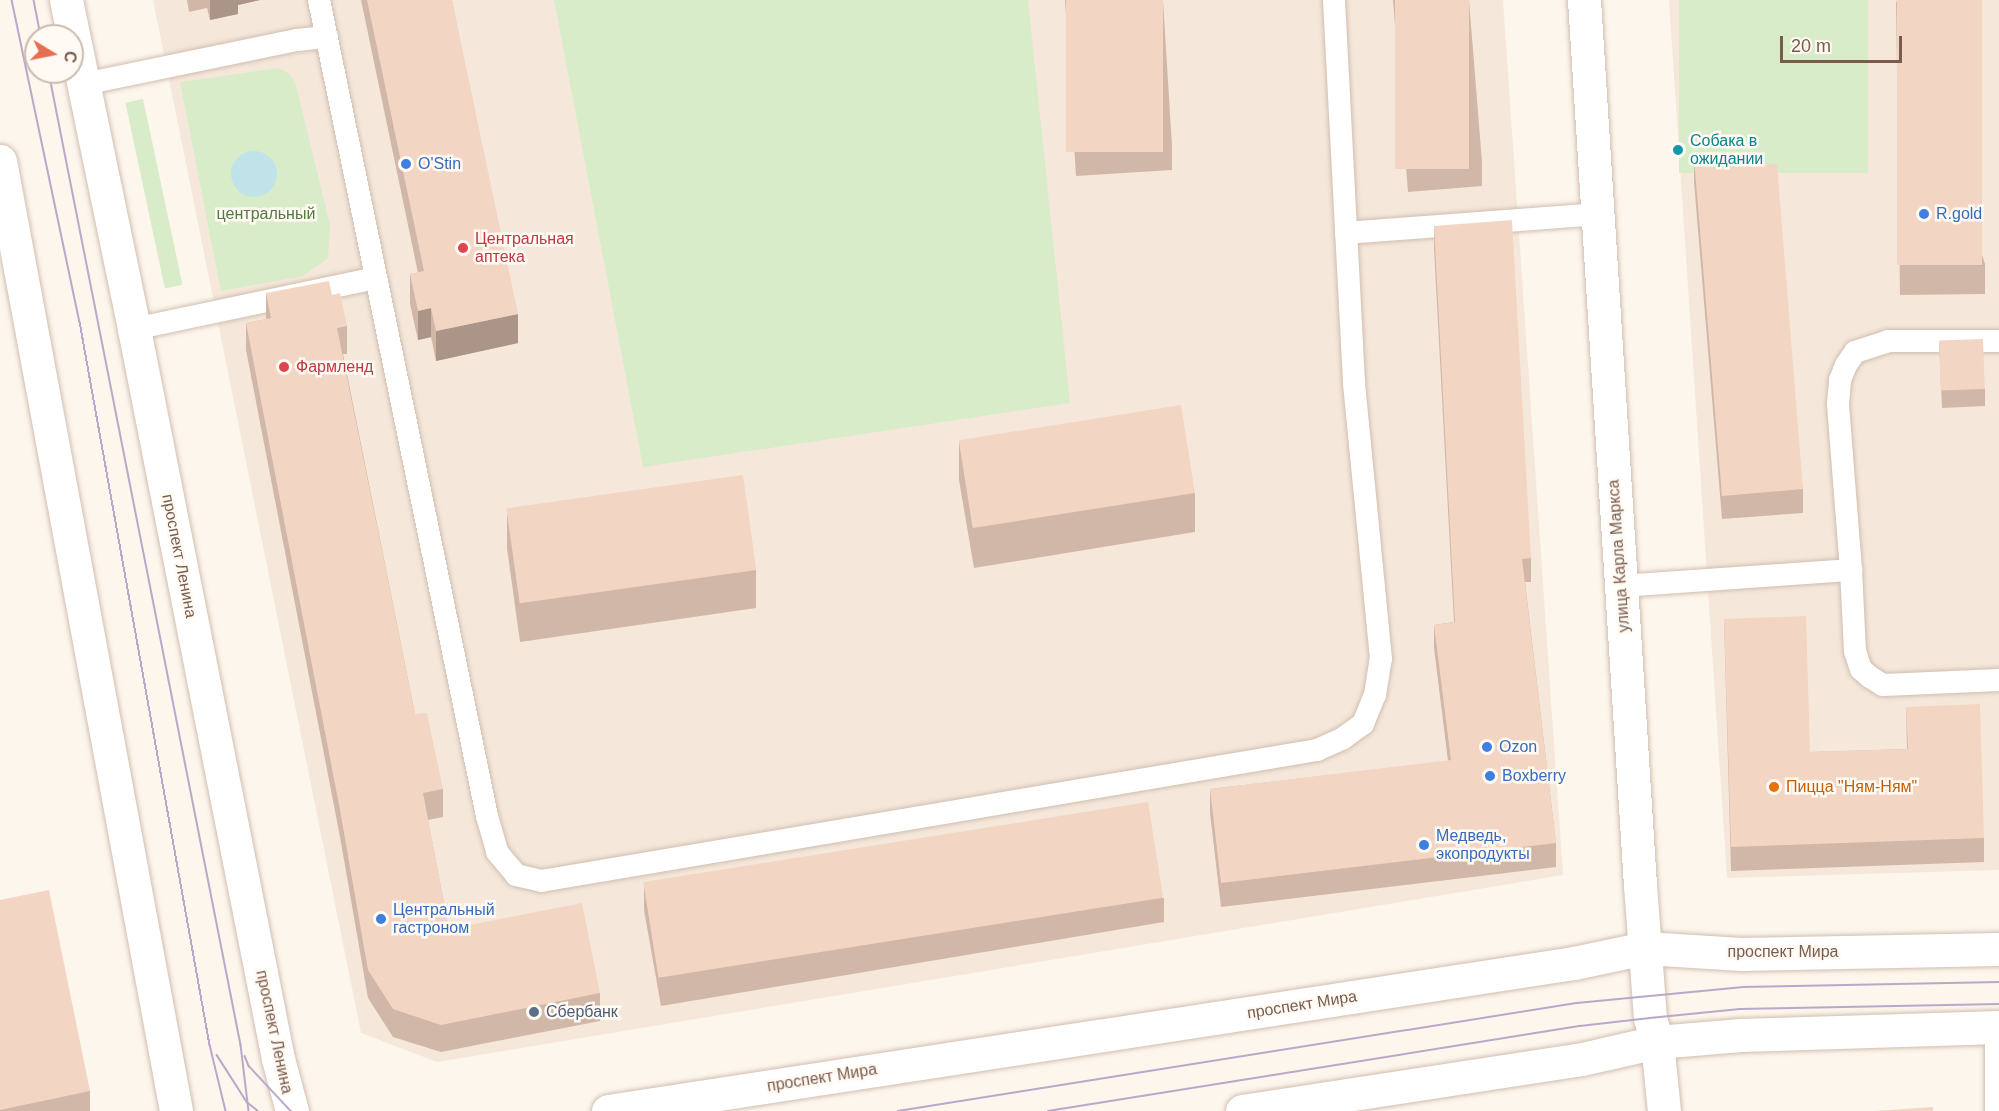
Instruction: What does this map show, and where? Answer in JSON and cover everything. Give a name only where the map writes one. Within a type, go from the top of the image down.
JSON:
[{"type":"main road","name":"проспект Ленина","points":[[66,0],[71,24]]},
{"type":"main road","name":"улица Карла Маркса","points":[[1584,0],[1650,1018],[1657,1042],[1664,1111]]},
{"type":"main road","name":"проспект Ленина","points":[[84,84],[278,1059],[292,1111]]},
{"type":"main road","points":[[0,161],[176,1111]]},
{"type":"main road","name":"проспект Мира","points":[[608,1111],[1574,963],[1645,948],[1741,954],[1999,949]]},
{"type":"main road","points":[[1242,1111],[1582,1059],[1657,1042],[1741,1035],[1998,1027]]},
{"type":"lane","points":[[319,0],[492,834],[497,852],[516,875],[541,881],[1317,750],[1342,739],[1363,724],[1375,695],[1381,658],[1354,382],[1334,0]]},
{"type":"lane","points":[[84,84],[297,40],[327,37]]},
{"type":"lane","points":[[1346,233],[1598,214]]},
{"type":"lane","points":[[134,329],[376,278]]},
{"type":"lane","points":[[1999,341],[1888,341],[1855,352],[1840,380],[1838,404],[1855,651],[1861,669],[1883,685],[1999,681]]},
{"type":"lane","points":[[1621,586],[1851,570]]},
{"type":"lane","points":[[1996,1111],[1998,1027]]},
{"type":"shaded area","points":[[153,0],[1503,0],[1563,875],[437,1062],[361,1033]]},
{"type":"shaded area","points":[[1669,0],[1999,0],[1999,870],[1727,878]]},
{"type":"green space","points":[[554,0],[1028,0],[1070,403],[643,467]]},
{"type":"green space","points":[[1679,0],[1868,0],[1868,173],[1679,173]]},
{"type":"green space","name":"центральный","points":[[278,68],[290,74],[296,85],[330,225],[328,258],[303,276],[221,291],[180,82]]},
{"type":"green space","points":[[143,99],[183,285],[165,289],[125,103]]},
{"type":"water","name":"центральный","points":[[254,151],[263,152],[271,157],[276,165],[276,183],[271,191],[263,196],[254,197],[245,196],[237,191],[232,183],[231,174],[232,165],[237,157],[245,152]]},
{"type":"building","points":[[367,0],[452,0],[518,314],[436,331],[431,308],[418,311],[410,274],[424,271]]},
{"type":"building","points":[[1066,0],[1163,0],[1163,152],[1066,152]]},
{"type":"building","points":[[1395,0],[1469,0],[1469,169],[1395,169]]},
{"type":"building","points":[[1897,0],[1982,0],[1982,265],[1897,265]]},
{"type":"building","points":[[1750,154],[1750,166],[1777,164],[1803,489],[1722,496],[1694,158]]},
{"type":"building","points":[[1512,220],[1531,558],[1522,559],[1556,843],[1221,883],[1210,789],[1451,760],[1434,625],[1455,622],[1434,226]]},
{"type":"building","points":[[329,281],[332,295],[340,293],[347,326],[337,328],[415,714],[427,713],[443,789],[423,793],[449,929],[582,903],[600,993],[441,1025],[393,1009],[368,970],[340,810],[246,323],[271,318],[266,293]]},
{"type":"building","points":[[1983,339],[1985,389],[1941,391],[1939,341]]},
{"type":"building","points":[[1181,405],[1195,493],[973,528],[959,440]]},
{"type":"building","points":[[743,475],[756,570],[520,603],[506,508]]},
{"type":"building","points":[[1806,616],[1810,752],[1908,749],[1906,707],[1980,704],[1984,838],[1731,847],[1724,619]]},
{"type":"building","points":[[1148,802],[1163,898],[658,978],[643,882]]},
{"type":"building","points":[[49,890],[90,1091],[0,1110],[0,900]]},
{"type":"building","points":[[1933,1107],[1933,1111],[1875,1111]]},
{"type":"tram line","points":[[12,0],[80,322],[210,1045],[226,1111]]},
{"type":"tram line","points":[[34,0],[39,24]]},
{"type":"tram line","points":[[51,84],[241,1045],[249,1111]]},
{"type":"tram line","points":[[898,1111],[1577,1003],[1743,987],[1999,982]]},
{"type":"tram line","points":[[1048,1111],[1580,1026],[1650,1018],[1740,1009],[1999,1004]]},
{"type":"tram line","points":[[217,1055],[247,1102],[258,1111]]},
{"type":"tram line","points":[[245,1056],[249,1066],[291,1111]]},
{"type":"place","name":"Собака в ожидании","points":[[1678,150]]},
{"type":"place","name":"O'Stin","points":[[406,164]]},
{"type":"place","name":"R.gold","points":[[1924,214]]},
{"type":"place","name":"Центральная аптека","points":[[463,248]]},
{"type":"place","name":"Фармленд","points":[[284,367]]},
{"type":"place","name":"Ozon","points":[[1487,747]]},
{"type":"place","name":"Boxberry","points":[[1490,776]]},
{"type":"place","name":"Пицца \"Ням-Ням\"","points":[[1774,787]]},
{"type":"place","name":"Медведь, экопродукты","points":[[1424,845]]},
{"type":"place","name":"Центральный гастроном","points":[[381,919]]},
{"type":"place","name":"Сбербанк","points":[[534,1012]]}]
